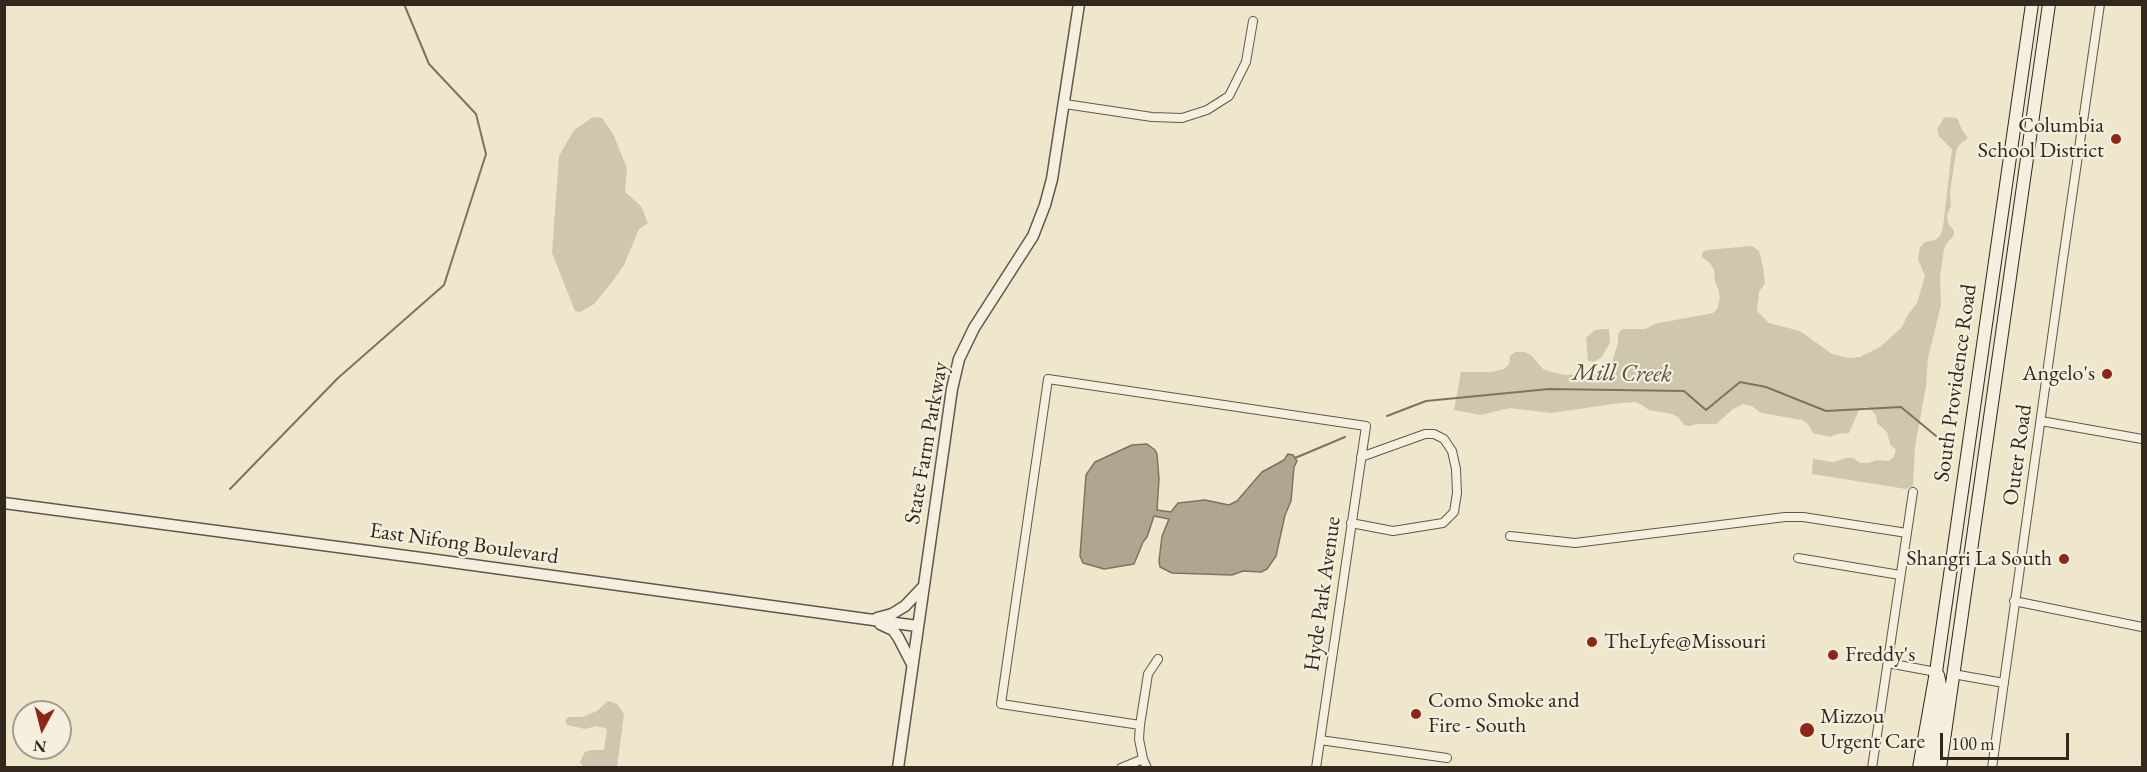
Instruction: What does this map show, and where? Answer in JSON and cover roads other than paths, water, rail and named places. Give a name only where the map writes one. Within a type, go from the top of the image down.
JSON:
[{"type":"main road","name":"South Providence Road","points":[[1919,768],[1936,672],[2032,4]]},
{"type":"main road","name":"South Providence Road","points":[[1940,768],[2049,4]]},
{"type":"main road","points":[[1952,559],[1957,576],[1945,664],[1948,671],[1953,674]]},
{"type":"main road","points":[[1931,768],[1942,694],[1940,677],[1936,672]]},
{"type":"street","name":"State Farm Parkway","points":[[898,768],[952,389],[959,359],[974,328],[1036,229],[1045,205],[1052,179],[1065,104],[1079,4]]},
{"type":"street","name":"Outer Road","points":[[1992,768],[2100,4]]},
{"type":"street","points":[[1065,104],[1152,117],[1182,118],[1207,110],[1229,96],[1246,62],[1253,21]]},
{"type":"street","name":"Hyde Park Avenue","points":[[1140,725],[1001,704],[1048,379],[1366,426],[1316,768]]},
{"type":"street","points":[[2041,421],[2142,439]]},
{"type":"street","points":[[1351,523],[1393,531],[1443,523],[1454,512],[1457,493],[1456,469],[1452,451],[1444,439],[1434,434],[1425,434],[1361,457]]},
{"type":"street","points":[[1872,768],[1913,492]]},
{"type":"street","name":"East Nifong Boulevard","points":[[4,503],[917,626]]},
{"type":"street","points":[[1510,536],[1575,543],[1785,517],[1803,517],[1907,533]]},
{"type":"street","points":[[1798,558],[1900,575]]},
{"type":"street","points":[[872,620],[892,614],[905,606],[923,587]]},
{"type":"street","points":[[2014,601],[2142,627]]},
{"type":"street","points":[[872,620],[893,630],[902,642],[912,664]]},
{"type":"street","points":[[1121,768],[1145,763],[1139,740],[1140,725],[1148,674],[1158,659]]},
{"type":"street","points":[[1888,663],[1936,672]]},
{"type":"street","points":[[1953,674],[2004,683]]},
{"type":"street","points":[[1320,740],[1447,758]]},
{"type":"waterway","points":[[230,489],[338,378],[444,285],[486,154],[476,114],[429,64],[404,4]]},
{"type":"waterway","name":"Mill Creek","points":[[1387,416],[1426,401],[1549,389],[1684,391],[1706,410],[1740,382],[1766,387],[1826,411],[1901,407],[1936,436]]},
{"type":"waterway","name":"Mill Creek","points":[[1295,458],[1345,437]]},
{"type":"place","name":"Columbia School District","points":[[2116,139]]},
{"type":"place","name":"Angelo's","points":[[2107,374]]},
{"type":"place","name":"Shangri La South","points":[[2064,559]]},
{"type":"place","name":"TheLyfe@Missouri","points":[[1592,642]]},
{"type":"place","name":"Freddy's","points":[[1833,655]]},
{"type":"place","name":"Como Smoke and Fire - South","points":[[1416,714]]},
{"type":"place","name":"Mizzou Urgent Care","points":[[1807,730]]}]
